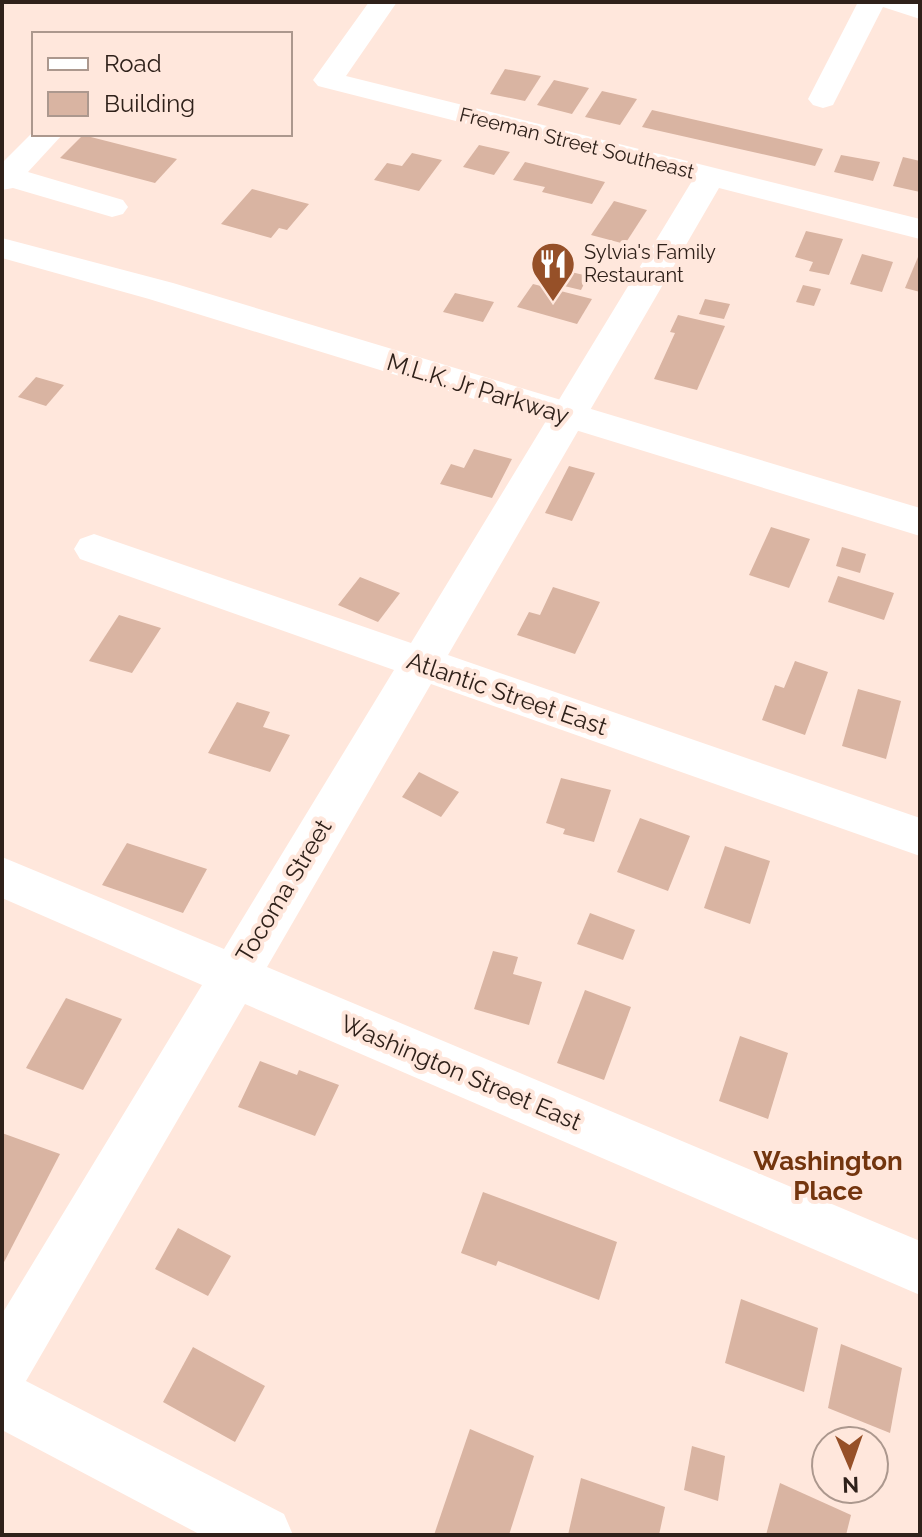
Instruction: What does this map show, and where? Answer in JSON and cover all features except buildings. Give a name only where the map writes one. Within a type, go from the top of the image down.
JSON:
[{"type":"street","name":"Freeman Street Southeast","points":[[383,2],[328,80],[920,229]]},
{"type":"street","points":[[823,99],[872,2]]},
{"type":"street","points":[[894,2],[920,11]]},
{"type":"street","points":[[46,136],[5,179],[112,207]]},
{"type":"street","name":"Tocoma Street","points":[[2,1367],[710,177]]},
{"type":"street","name":"M.L.K. Jr Parkway","points":[[2,237],[19,251],[920,522]]},
{"type":"street","name":"Atlantic Street East","points":[[94,549],[920,837]]},
{"type":"street","name":"Washington Street East","points":[[2,877],[920,1268]]},
{"type":"street","points":[[2,1399],[263,1535]]},
{"type":"place","name":"Sylvia's Family Restaurant","points":[[553,303]]},
{"type":"district","name":"Washington Place","points":[[828,1176]]}]
